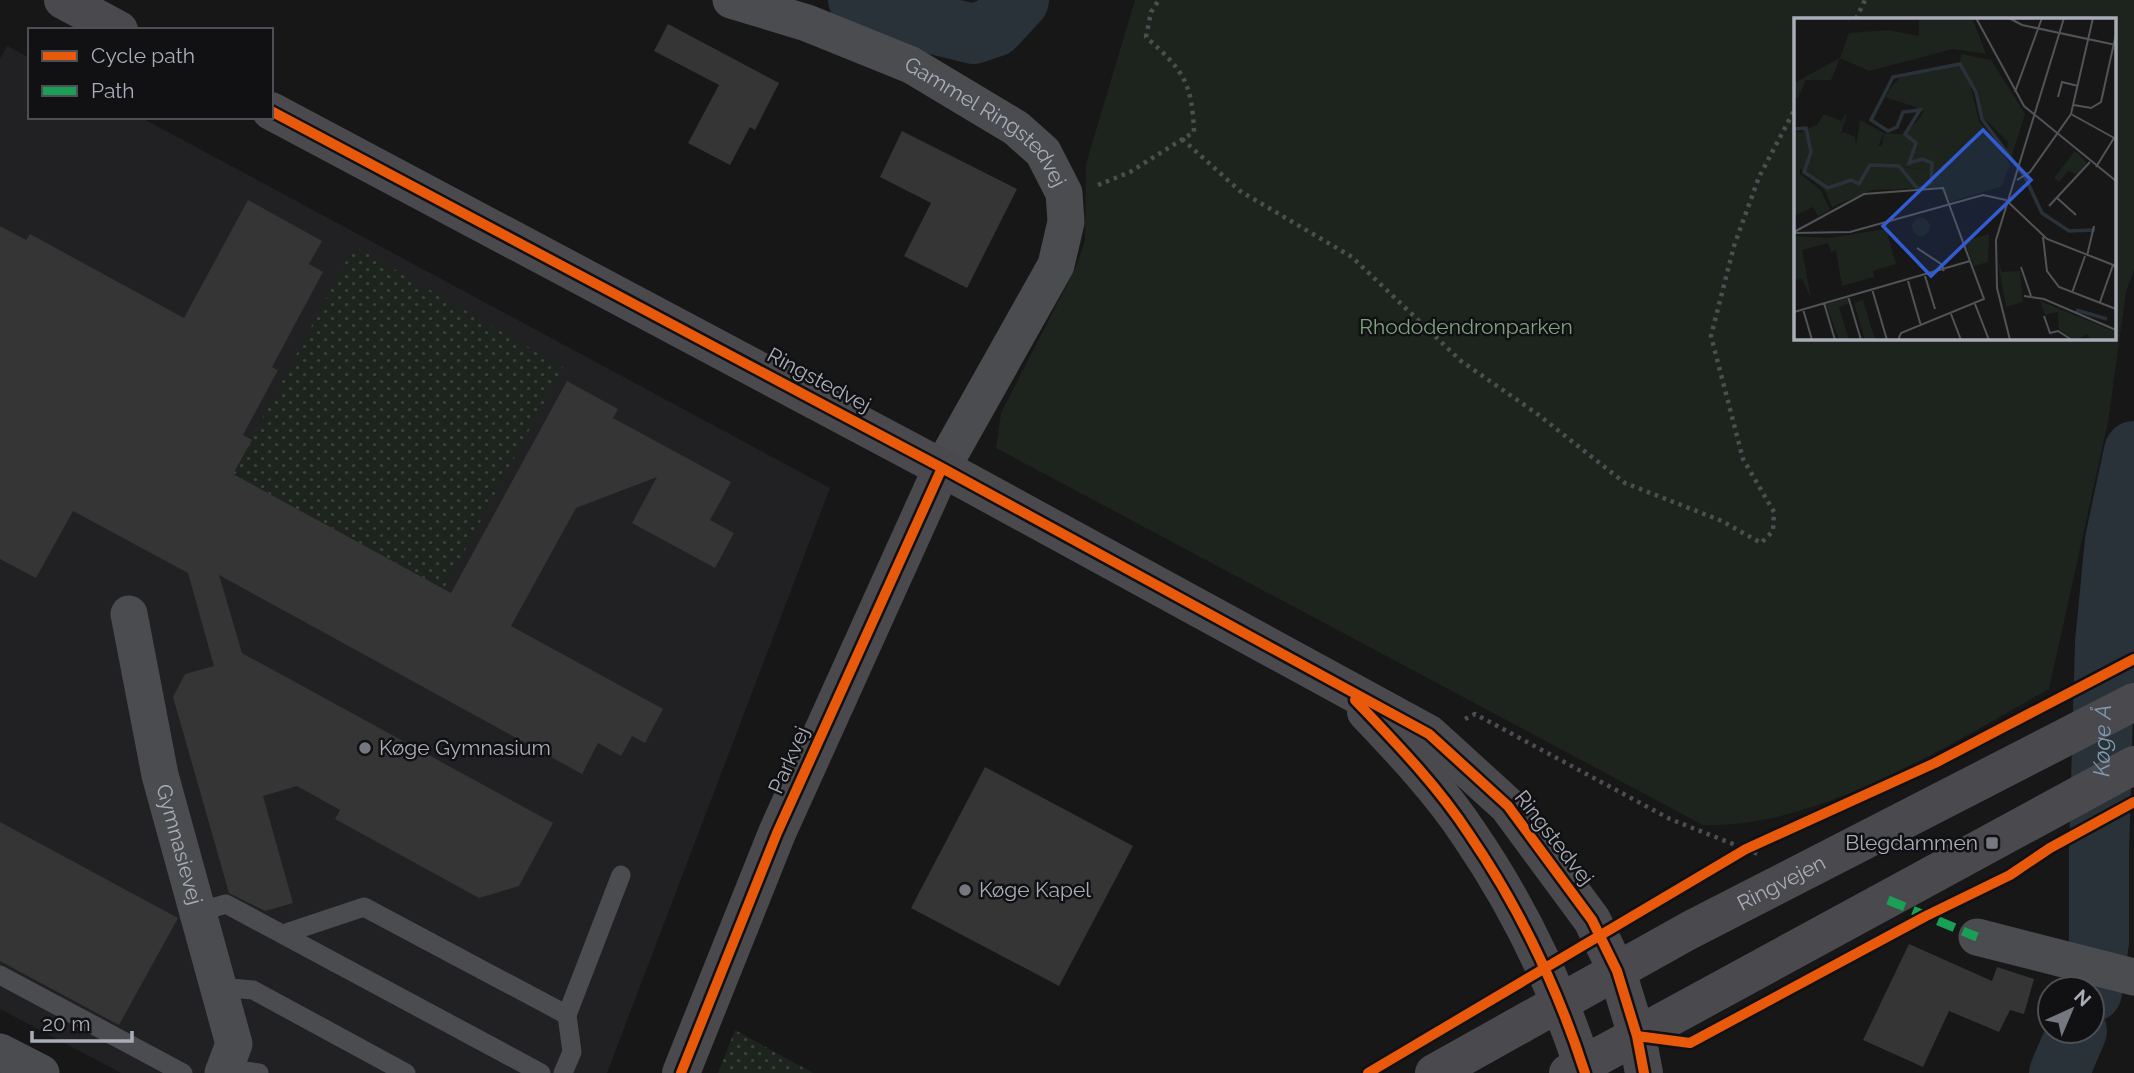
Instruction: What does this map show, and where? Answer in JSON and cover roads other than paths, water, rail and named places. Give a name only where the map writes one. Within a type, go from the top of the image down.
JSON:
[{"type":"main road","points":[[62,0],[114,28]]},
{"type":"main road","name":"Ringstedvej","points":[[273,112],[942,468],[1429,734],[1508,806],[1592,920],[1617,971],[1637,1035]]},
{"type":"main road","name":"Parkvej","points":[[681,1073],[777,832],[942,468]]},
{"type":"main road","name":"Ringstedvej","points":[[1345,690],[1408,755],[1469,834],[1539,956],[1561,1002],[1579,1070]]},
{"type":"main road","name":"Ringvejen","points":[[1434,1073],[1801,871],[2134,702]]},
{"type":"main road","points":[[1579,1070],[1637,1035],[2134,765]]},
{"type":"main road","points":[[1637,1035],[1644,1073]]},
{"type":"street","name":"Gammel Ringstedvej","points":[[731,0],[807,23],[911,65],[1017,128],[1043,152],[1064,193],[1066,222],[1056,265],[942,468]]},
{"type":"street","name":"Gymnasievej","points":[[129,614],[160,775],[234,1044],[236,1071]]},
{"type":"street","points":[[1977,937],[2134,977]]},
{"type":"street","points":[[0,1052],[41,1073]]},
{"type":"lane","points":[[563,1073],[572,1052],[567,1015],[621,875]]},
{"type":"lane","points":[[198,912],[226,904],[541,1073]]},
{"type":"lane","points":[[282,934],[364,907],[567,1015]]},
{"type":"lane","points":[[0,975],[183,1073]]},
{"type":"lane","points":[[219,987],[253,990],[406,1073]]},
{"type":"waterway","name":"Køge Å","points":[[858,0],[909,18],[973,34],[994,27],[1019,0]]},
{"type":"waterway","name":"Køge Å","points":[[2094,975],[2099,942],[2105,643],[2115,540],[2134,451]]},
{"type":"waterway","name":"Køge Å","points":[[2059,1073],[2071,1045]]},
{"type":"place","name":"Køge Gymnasium","points":[[365,748]]},
{"type":"place","name":"Blegdammen","points":[[1992,843]]},
{"type":"place","name":"Køge Kapel","points":[[965,890]]},
{"type":"park label","name":"Rhododendronparken","points":[[1466,327]]}]
